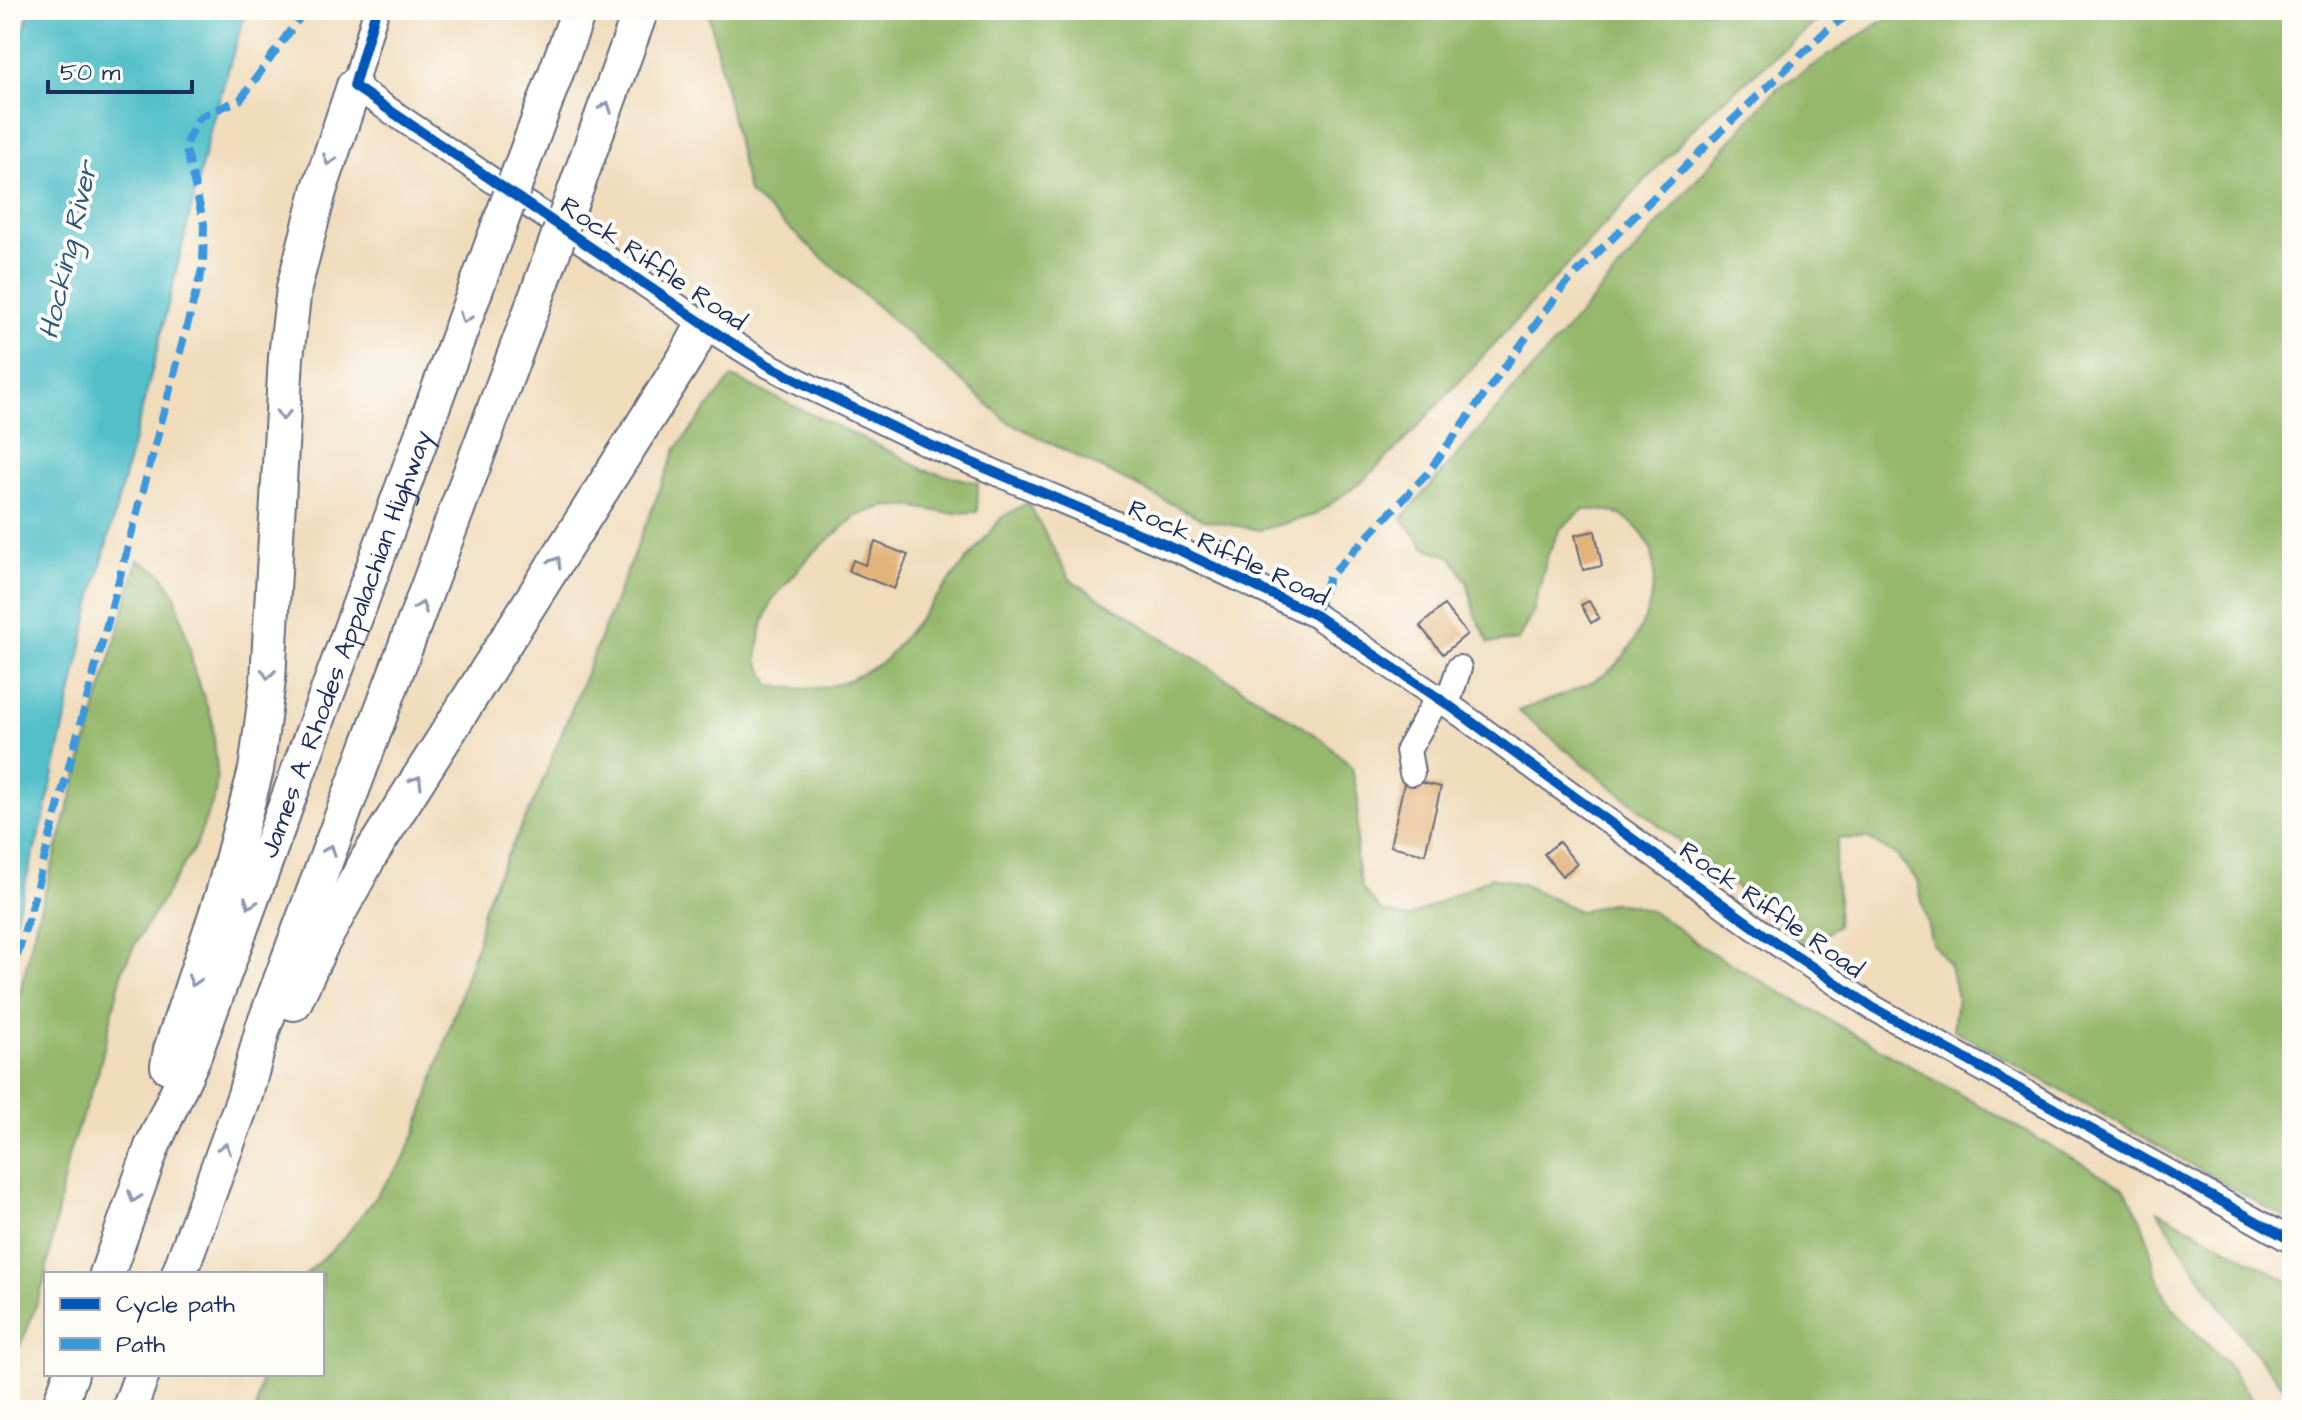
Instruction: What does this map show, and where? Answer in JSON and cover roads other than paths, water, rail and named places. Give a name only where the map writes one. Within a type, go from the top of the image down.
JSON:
[{"type":"highway","name":"James A. Rhodes Appalachian Highway","points":[[108,1272],[152,1147],[193,1058],[579,10]]},
{"type":"highway","points":[[180,1272],[245,1095],[263,1028],[641,10]]},
{"type":"highway","points":[[152,1147],[171,1050],[223,894],[256,770],[268,680],[286,357],[294,288],[319,191],[354,86]]},
{"type":"highway","points":[[245,1095],[279,1036],[321,945],[369,857],[679,368],[703,325]]},
{"type":"highway","points":[[58,1410],[70,1376]]},
{"type":"highway","points":[[129,1410],[141,1376]]},
{"type":"street","points":[[354,86],[376,10]]},
{"type":"street","name":"Rock Riffle Road","points":[[354,86],[703,325],[768,365],[904,433],[1185,553],[1315,615],[1442,700],[1765,935],[1872,1007],[2292,1241]]},
{"type":"street","points":[[1412,773],[1408,750],[1442,700],[1459,668]]},
{"type":"water","name":"Hocking River","points":[[30,10],[246,10],[211,127],[91,604],[45,813],[10,938],[10,73]]}]
